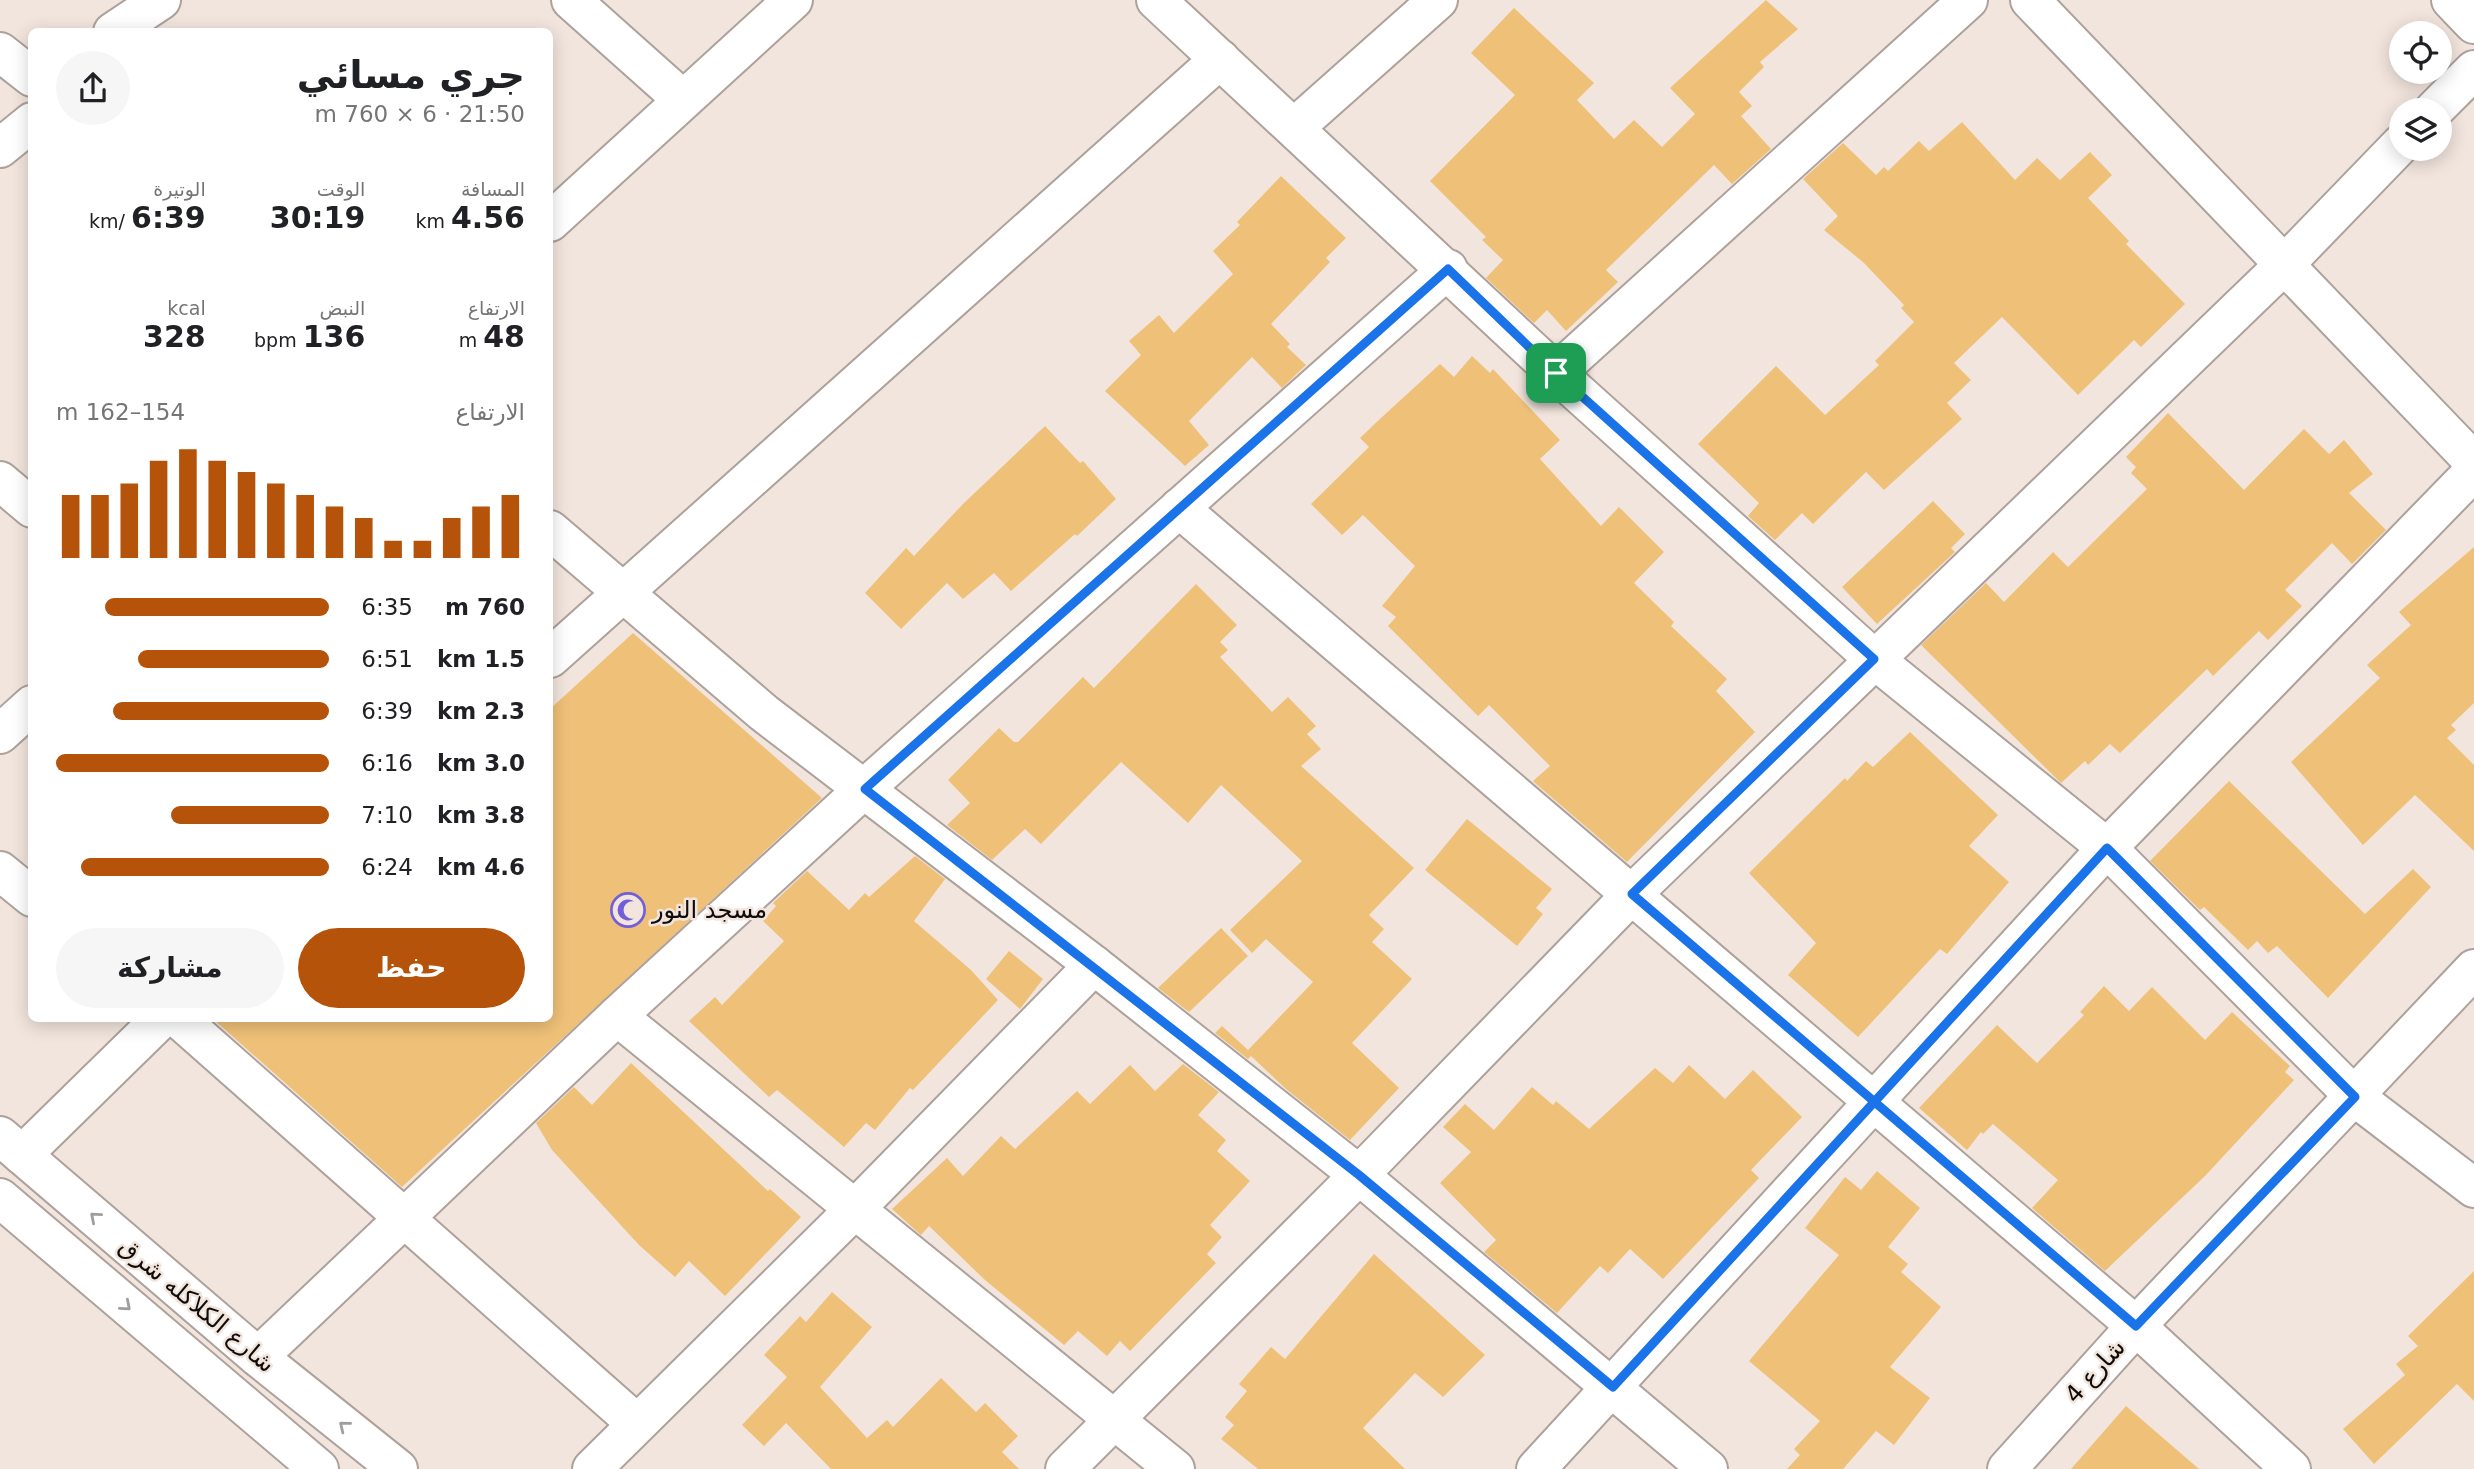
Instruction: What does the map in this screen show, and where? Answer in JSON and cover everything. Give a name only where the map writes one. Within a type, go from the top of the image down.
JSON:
[{"type":"street","points":[[119,28],[161,0]]},
{"type":"street","points":[[571,0],[682,99]]},
{"type":"street","points":[[553,219],[793,0]]},
{"type":"street","points":[[1156,0],[1448,269],[1556,373],[1874,659],[2107,848],[2355,1097],[2474,1188]]},
{"type":"street","points":[[1294,128],[1438,0]]},
{"type":"street","points":[[1556,373],[1968,0]]},
{"type":"street","points":[[2031,0],[2474,462]]},
{"type":"street","points":[[2451,0],[2474,24]]},
{"type":"street","points":[[0,52],[28,74]]},
{"type":"street","points":[[553,656],[1220,59]]},
{"type":"street","points":[[2446,98],[2474,70]]},
{"type":"street","points":[[0,148],[28,125]]},
{"type":"street","points":[[1065,1469],[1359,1175],[1632,894],[2283,265],[2389,156]]},
{"type":"street","points":[[258,1357],[617,1016],[865,789],[1448,269]]},
{"type":"street","points":[[1536,1469],[2107,848],[2474,471]]},
{"type":"street","points":[[0,481],[28,505]]},
{"type":"street","points":[[1179,508],[2136,1326],[2291,1469]]},
{"type":"street","points":[[553,533],[764,713],[1094,965],[1359,1175],[1708,1469]]},
{"type":"street","points":[[0,733],[28,708]]},
{"type":"street","points":[[0,870],[28,894]]},
{"type":"street","points":[[592,1469],[856,1208],[1094,965]]},
{"type":"street","name":"شارع 4","points":[[2007,1469],[2136,1326],[2474,969]]},
{"type":"street","points":[[617,1016],[1115,1417],[1175,1469]]},
{"type":"street","points":[[11,1146],[157,1022]]},
{"type":"street","points":[[183,1022],[636,1423]]},
{"type":"street","name":"شارع الكلاكله شرق","points":[[11,1146],[258,1357],[398,1469]]},
{"type":"street","name":"شارع الكلاكله شرق","points":[[0,1198],[318,1469]]},
{"type":"building","points":[[1766,0],[1798,29],[1760,62],[1764,67],[1739,92],[1752,106],[1741,116],[1771,149],[1732,184],[1714,165],[1606,270],[1618,282],[1566,331],[1547,310],[1534,323],[1486,278],[1503,260],[1482,240],[1486,237],[1430,181],[1515,95],[1471,53],[1514,8],[1594,83],[1577,100],[1614,139],[1634,120],[1662,147],[1695,114],[1670,88]]},
{"type":"building","points":[[1962,122],[2015,180],[2037,158],[2060,180],[2090,152],[2112,175],[2088,198],[2129,241],[2126,244],[2185,304],[2141,347],[2134,340],[2078,395],[2002,317],[1954,363],[1971,380],[1947,403],[1962,419],[1884,490],[1866,472],[1813,524],[1802,513],[1775,540],[1748,516],[1759,503],[1698,444],[1776,366],[1825,415],[1879,365],[1875,361],[1914,322],[1901,308],[1904,305],[1864,263],[1824,230],[1838,216],[1803,179],[1843,143],[1876,175],[1884,167],[1888,171],[1919,141],[1929,151]]},
{"type":"building","points":[[1281,176],[1346,238],[1326,258],[1330,262],[1271,324],[1290,344],[1287,347],[1306,365],[1282,388],[1252,357],[1189,421],[1209,445],[1185,466],[1105,391],[1141,355],[1129,341],[1159,315],[1174,333],[1233,274],[1213,251],[1240,225],[1237,222]]},
{"type":"building","points":[[1472,356],[1490,373],[1493,369],[1560,440],[1540,459],[1601,526],[1619,507],[1664,552],[1634,583],[1674,622],[1671,626],[1727,679],[1716,691],[1755,732],[1627,862],[1533,781],[1550,766],[1489,705],[1478,716],[1388,626],[1396,617],[1382,606],[1415,566],[1363,515],[1342,535],[1311,504],[1369,447],[1360,438],[1382,417],[1440,364],[1454,377]]},
{"type":"building","points":[[2168,413],[2244,490],[2304,429],[2329,454],[2344,440],[2373,474],[2349,493],[2386,530],[2352,564],[2332,543],[2285,590],[2302,606],[2268,640],[2259,631],[2213,676],[2207,669],[2120,753],[2110,744],[2088,765],[2085,761],[2061,783],[1921,645],[1986,583],[2004,602],[2053,552],[2068,567],[2147,489],[2131,473],[2136,467],[2126,457]]},
{"type":"building","points":[[1045,426],[1080,463],[1083,461],[1116,499],[1077,536],[1075,534],[1011,591],[994,573],[963,599],[947,583],[901,629],[865,593],[906,548],[914,556],[963,504]]},
{"type":"building","points":[[1933,501],[1965,534],[1951,548],[1955,552],[1877,624],[1842,587]]},
{"type":"building","points":[[2474,547],[2474,703],[2451,725],[2456,730],[2447,738],[2474,765],[2474,851],[2415,795],[2363,845],[2291,762],[2380,678],[2367,665],[2411,625],[2399,612]]},
{"type":"building","points":[[1196,584],[1237,625],[1220,642],[1228,650],[1220,657],[1272,712],[1288,697],[1316,726],[1307,734],[1321,749],[1301,766],[1414,868],[1369,915],[1384,929],[1372,942],[1412,979],[1352,1043],[1399,1088],[1350,1140],[1286,1089],[1251,1056],[1248,1059],[1215,1033],[1222,1026],[1248,1050],[1313,982],[1266,939],[1252,953],[1230,930],[1302,861],[1221,785],[1188,823],[1121,762],[1041,844],[1025,829],[992,860],[947,825],[970,803],[948,780],[999,728],[1014,742],[1018,742],[1083,677],[1094,688]]},
{"type":"building","name":"مسجد النور","points":[[633,633],[822,798],[402,1187],[216,1022],[553,1022],[553,706]]},
{"type":"building","points":[[1910,732],[1998,815],[1969,846],[2009,882],[1947,954],[1940,949],[1858,1037],[1788,975],[1816,943],[1749,873],[1845,778],[1847,781],[1866,761],[1873,767]]},
{"type":"building","points":[[2229,781],[2365,914],[2413,869],[2431,887],[2328,998],[2277,946],[2268,953],[2257,941],[2248,950],[2204,907],[2200,910],[2150,861]]},
{"type":"building","points":[[1467,819],[1552,889],[1536,908],[1543,914],[1517,946],[1425,870]]},
{"type":"building","points":[[915,856],[945,879],[914,921],[971,970],[998,1000],[913,1090],[910,1088],[875,1130],[866,1123],[844,1147],[777,1090],[769,1097],[689,1021],[715,997],[722,1005],[784,941],[763,921],[776,906],[773,903],[807,871],[849,910],[865,893],[869,897]]},
{"type":"building","points":[[1221,928],[1248,956],[1189,1012],[1158,988]]},
{"type":"building","points":[[1009,951],[1043,979],[1020,1009],[986,979]]},
{"type":"building","points":[[2104,986],[2129,1011],[2152,987],[2205,1040],[2232,1012],[2290,1066],[2285,1072],[2294,1080],[2206,1175],[2105,1271],[2032,1208],[2058,1180],[1993,1124],[1983,1134],[1981,1132],[1967,1150],[1919,1108],[1997,1025],[2037,1063],[2084,1015],[2080,1012]]},
{"type":"building","points":[[631,1063],[768,1191],[770,1189],[801,1217],[725,1296],[689,1261],[675,1277],[639,1245],[552,1150],[536,1123],[574,1087],[592,1105]]},
{"type":"building","points":[[1183,1064],[1219,1092],[1198,1115],[1226,1140],[1217,1151],[1250,1181],[1210,1225],[1222,1237],[1207,1254],[1216,1263],[1130,1351],[1120,1341],[1107,1356],[1078,1331],[1064,1345],[985,1280],[929,1226],[921,1235],[892,1209],[947,1158],[963,1176],[1001,1136],[1015,1149],[1077,1091],[1090,1104],[1130,1065],[1155,1091]]},
{"type":"building","points":[[1689,1065],[1725,1099],[1753,1070],[1802,1117],[1751,1170],[1759,1178],[1663,1279],[1630,1249],[1608,1273],[1600,1266],[1557,1313],[1484,1252],[1496,1240],[1440,1183],[1471,1152],[1443,1127],[1465,1104],[1494,1130],[1532,1087],[1553,1105],[1556,1101],[1589,1129],[1655,1068],[1673,1083]]},
{"type":"building","points":[[1877,1171],[1920,1208],[1888,1247],[1908,1264],[1901,1272],[1941,1307],[1890,1367],[1930,1398],[1894,1445],[1876,1431],[1843,1469],[1787,1469],[1800,1455],[1794,1449],[1820,1421],[1749,1361],[1839,1255],[1805,1228],[1845,1177],[1861,1190]]},
{"type":"building","points":[[1374,1254],[1485,1355],[1443,1397],[1415,1373],[1363,1428],[1405,1469],[1258,1469],[1221,1439],[1234,1425],[1225,1417],[1247,1391],[1239,1384],[1271,1347],[1285,1359]]},
{"type":"building","points":[[2474,1271],[2474,1401],[2457,1384],[2374,1464],[2343,1429],[2405,1375],[2396,1364],[2418,1346],[2408,1336]]},
{"type":"building","points":[[832,1292],[872,1327],[820,1387],[867,1438],[887,1420],[893,1427],[941,1378],[976,1412],[985,1403],[1018,1436],[1002,1452],[1019,1469],[831,1469],[786,1423],[764,1446],[742,1425],[787,1377],[764,1355],[800,1316],[806,1322]]},
{"type":"building","points":[[2126,1406],[2199,1469],[2071,1469]]},
{"type":"place","name":"مسجد النور","points":[[628,910]]},
{"type":"route","points":[[1556,373],[1448,269],[865,789],[1094,965],[1359,1175],[1613,1387],[1872,1103],[2107,848],[2355,1097],[2136,1326],[1872,1103],[1632,894],[1874,659],[1556,373]]}]
